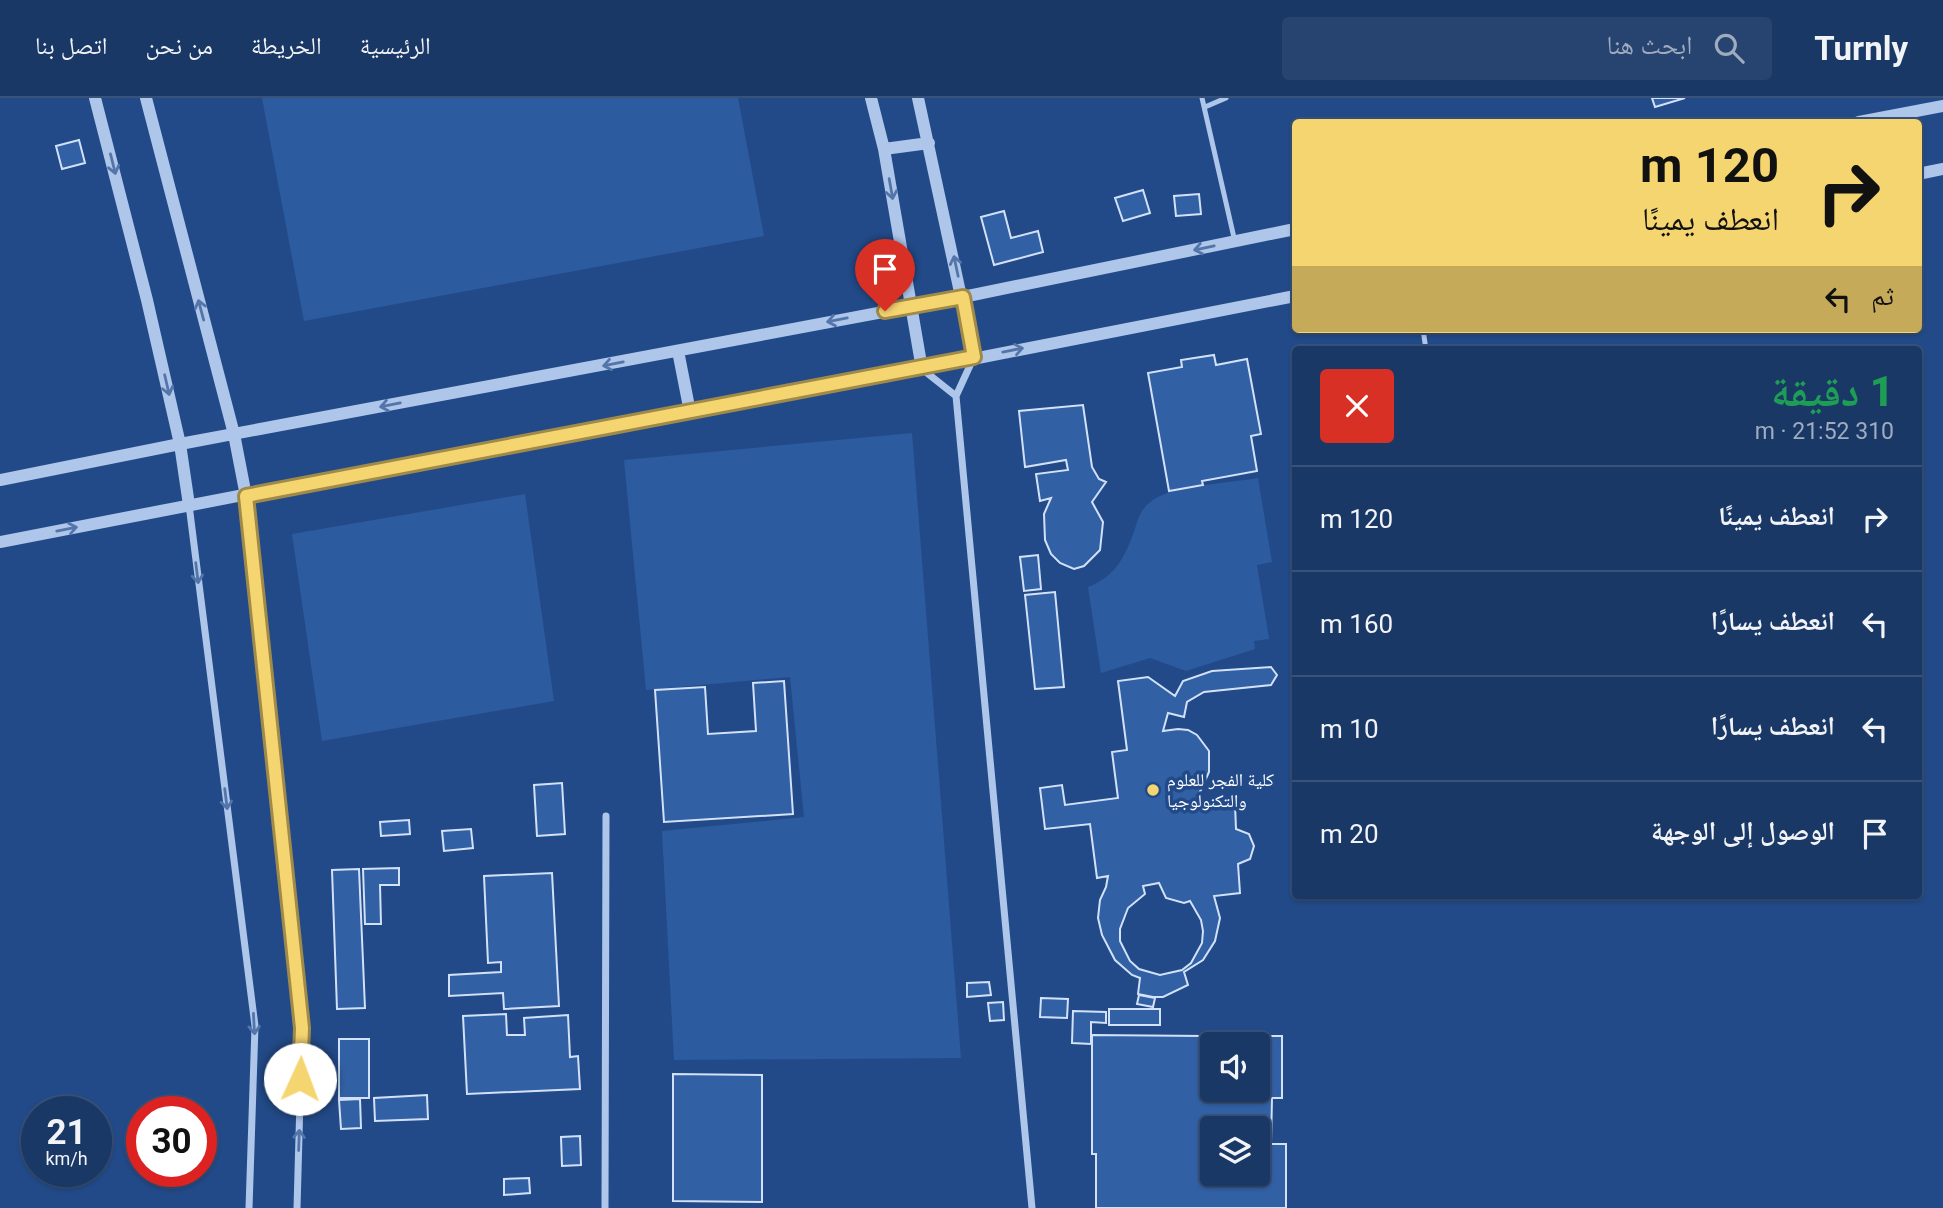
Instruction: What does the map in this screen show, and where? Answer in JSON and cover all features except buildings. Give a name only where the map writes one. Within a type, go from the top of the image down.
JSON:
[{"type":"street","points":[[95,98],[144,287],[180,444],[189,505],[255,1026],[249,1208]]},
{"type":"street","points":[[146,98],[234,434],[246,496],[302,1028],[297,1208]]},
{"type":"street","points":[[871,98],[884,149],[922,369],[956,396]]},
{"type":"street","points":[[918,98],[974,357],[956,396],[1032,1208]]},
{"type":"street","points":[[1874,119],[1943,106]]},
{"type":"street","points":[[884,149],[929,143]]},
{"type":"street","points":[[1922,173],[1943,169]]},
{"type":"street","points":[[0,480],[963,297],[1292,230]]},
{"type":"street","points":[[0,542],[922,369],[1292,297]]},
{"type":"street","points":[[678,351],[690,412]]},
{"type":"street","points":[[606,1208],[607,816]]},
{"type":"lane","points":[[1202,98],[1235,242]]},
{"type":"lane","points":[[1205,107],[1226,98]]},
{"type":"shaded area","points":[[262,98],[738,98],[764,236],[304,321]]},
{"type":"shaded area","points":[[912,433],[961,1058],[674,1060],[662,831],[804,817],[790,677],[646,690],[624,460]]},
{"type":"shaded area","points":[[1258,478],[1272,562],[1257,565],[1269,639],[1254,641],[1255,649],[1186,671],[1150,658],[1101,673],[1088,587],[1104,579],[1120,561],[1144,508],[1153,500],[1174,491]]},
{"type":"shaded area","points":[[525,494],[554,701],[322,741],[292,534]]},
{"type":"place","name":"كلية الفجر للعلوم والتكنولوجيا","points":[[1153,790]]},
{"type":"route","points":[[300,1079],[302,1028],[246,496],[974,357],[963,297],[885,311]]}]
